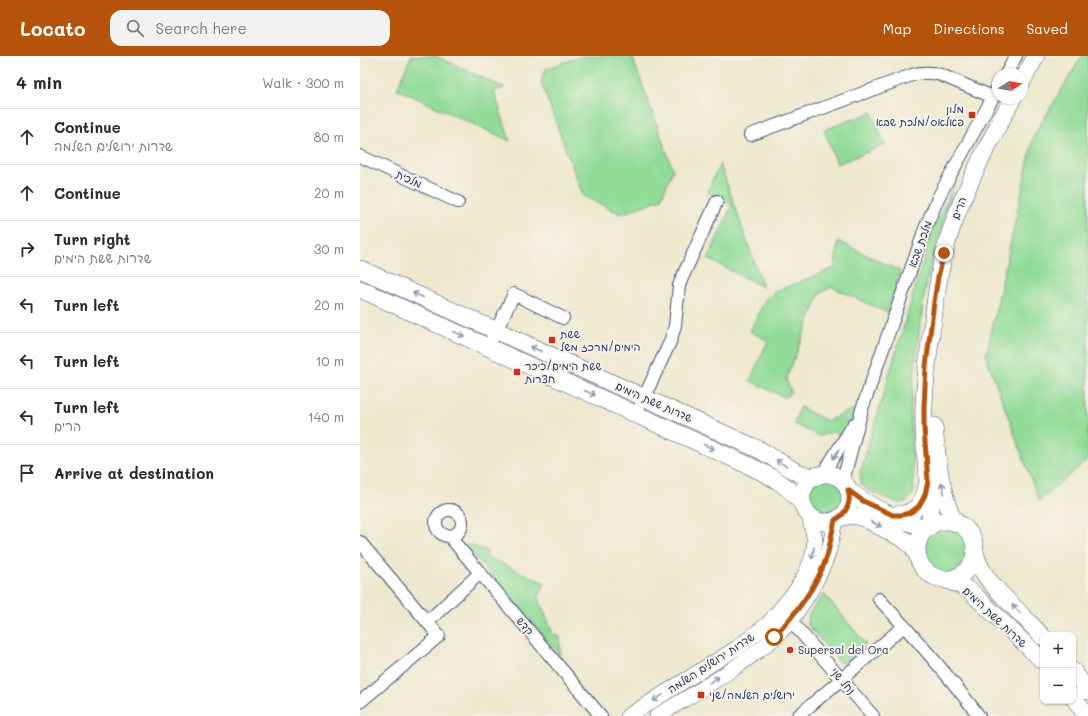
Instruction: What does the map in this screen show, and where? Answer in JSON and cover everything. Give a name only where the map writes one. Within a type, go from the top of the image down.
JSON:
[{"type":"main road","points":[[1028,71],[1036,56]]},
{"type":"main road","name":"הרים","points":[[928,528],[930,506],[925,450],[924,407],[926,366],[938,277],[944,253],[961,202],[987,146],[1010,104]]},
{"type":"main road","name":"שדרות ששת הימים","points":[[360,269],[764,452],[798,473],[808,476],[820,475]]},
{"type":"main road","name":"שדרות ששת הימים","points":[[360,288],[766,474],[792,491],[806,510]]},
{"type":"main road","name":"הרים","points":[[932,328],[933,398],[938,456],[947,506],[957,524]]},
{"type":"main road","points":[[918,556],[918,544],[922,534],[928,528],[946,521],[962,526],[970,534],[975,551],[972,562],[966,571],[957,577],[944,579],[935,577],[926,571],[912,546],[902,538],[866,519],[853,516],[826,522],[816,520],[806,510],[802,497],[804,488],[809,481],[820,475],[831,474],[863,501],[914,524],[928,528]]},
{"type":"main road","points":[[893,515],[909,513],[919,506],[925,495],[928,481]]},
{"type":"main road","points":[[837,519],[843,515],[848,507],[850,498],[846,486]]},
{"type":"main road","name":"שדרות ששת הימים","points":[[975,551],[980,567],[989,580],[1040,634]]},
{"type":"main road","name":"שדרות ששת הימים","points":[[944,579],[960,585],[974,594],[1040,658]]},
{"type":"main road","points":[[1076,675],[1088,691]]},
{"type":"main road","points":[[1076,701],[1087,716]]},
{"type":"street","points":[[1009,68],[1016,56]]},
{"type":"street","points":[[750,135],[912,75],[922,73],[941,74],[992,92]]},
{"type":"street","name":"מלכת שבא","points":[[846,486],[862,409],[920,241],[943,189],[992,100]]},
{"type":"street","name":"מלכית","points":[[360,156],[458,202]]},
{"type":"street","points":[[636,414],[670,342],[675,326],[679,286],[717,201]]},
{"type":"street","points":[[488,347],[514,294],[563,318]]},
{"type":"street","name":"מלכת שבא","points":[[820,475],[862,409]]},
{"type":"street","name":"שדרות ירושלים השלמה","points":[[657,716],[745,660],[774,637],[797,589],[807,572],[813,556],[815,540],[806,510]]},
{"type":"street","name":"שדרות ירושלים השלמה","points":[[628,716],[737,648],[768,624],[800,606],[819,574],[826,557],[837,519]]},
{"type":"street","name":"קדש","points":[[449,536],[601,716]]},
{"type":"street","points":[[360,542],[439,636],[360,702]]},
{"type":"street","points":[[427,622],[480,573]]},
{"type":"street","points":[[879,599],[942,669],[979,716]]},
{"type":"street","name":"נחל שני","points":[[785,615],[873,716]]},
{"type":"street","points":[[798,716],[904,626]]},
{"type":"green space","points":[[411,56],[436,56],[505,88],[494,91],[510,141],[397,89]]},
{"type":"green space","points":[[582,56],[632,56],[673,170],[661,199],[621,214],[583,196],[541,82],[546,69]]},
{"type":"green space","points":[[1082,56],[1088,56],[1088,459],[1039,501],[986,356],[1034,135]]},
{"type":"green space","points":[[872,112],[885,145],[837,164],[824,130]]},
{"type":"green space","points":[[720,164],[763,287],[708,259],[732,205],[707,192]]},
{"type":"green space","points":[[954,185],[931,263],[925,289],[919,332],[911,405],[914,492],[908,500],[903,503],[898,503],[867,490],[861,483],[860,473],[932,231]]},
{"type":"green space","points":[[838,241],[900,271],[888,313],[832,287],[820,293],[786,379],[791,391],[786,398],[750,381],[768,341],[750,331],[765,300],[776,291],[835,268]]},
{"type":"green space","points":[[800,407],[827,421],[856,408],[853,420],[840,438],[835,431],[819,436],[794,424]]},
{"type":"green space","points":[[826,477],[834,479],[840,483],[847,498],[843,509],[830,518],[822,518],[814,515],[805,497],[811,483]]},
{"type":"green space","points":[[941,525],[951,525],[964,532],[971,545],[971,555],[964,568],[951,575],[941,575],[932,571],[925,564],[921,555],[921,545],[925,536],[932,529]]},
{"type":"green space","points":[[468,544],[487,551],[485,556],[545,583],[538,596],[553,634],[560,637],[560,655],[466,546]]},
{"type":"green space","points":[[824,594],[866,644],[846,663],[843,664],[839,662],[808,625],[807,621],[810,613]]},
{"type":"place","name":"מלון פאלאס/מלכת שבא","points":[[972,115]]},
{"type":"place","name":"ששת הימים/מרכז משל","points":[[552,340]]},
{"type":"place","name":"ששת הימים/כיכר חצרות","points":[[517,372]]},
{"type":"place","name":"Supersal del Ora","points":[[790,650]]},
{"type":"place","name":"ירושלים השלמה/שני","points":[[701,695]]},
{"type":"route","points":[[774,637],[790,620],[817,579],[826,557],[835,520],[843,515],[848,507],[850,498],[848,490],[863,501],[893,515],[902,515],[914,510],[919,506],[925,495],[928,481],[924,428],[926,366],[932,328],[934,302],[944,253]]}]
